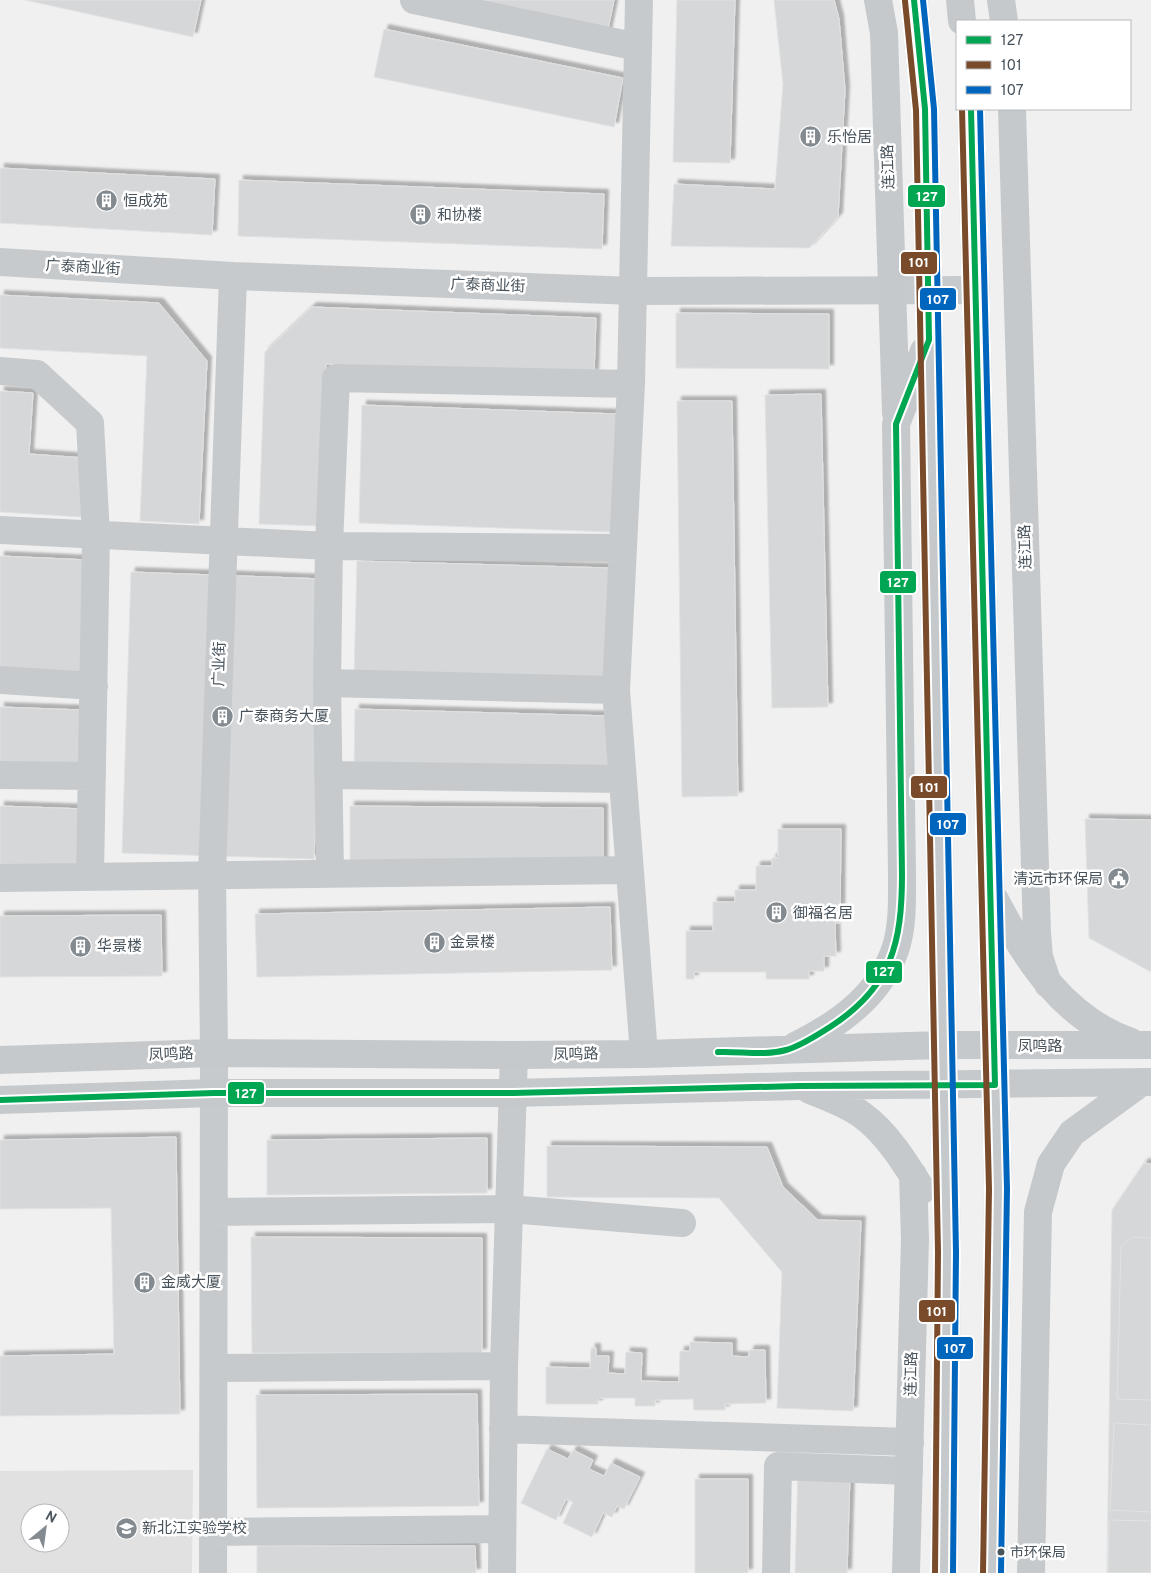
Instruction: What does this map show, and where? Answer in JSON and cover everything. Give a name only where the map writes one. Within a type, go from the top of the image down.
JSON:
[{"type":"main road","name":"连江路","points":[[787,1050],[839,1022],[865,998],[884,972],[896,947],[900,923],[902,874],[896,424],[884,33],[878,0]]},
{"type":"main road","points":[[914,0],[925,109],[942,900],[942,1045],[948,1252],[944,1573]]},
{"type":"main road","points":[[960,0],[962,20]]},
{"type":"main road","points":[[1001,0],[1004,20]]},
{"type":"main road","points":[[971,110],[998,1189],[992,1573]]},
{"type":"main road","name":"连江路","points":[[1012,110],[1037,933],[1039,957],[1048,984]]},
{"type":"main road","points":[[896,424],[929,340]]},
{"type":"main road","points":[[991,893],[1028,959],[1048,984],[1074,1010],[1111,1035],[1146,1045]]},
{"type":"main road","name":"凤鸣路","points":[[0,1060],[214,1053],[644,1054],[942,1045],[1146,1045]]},
{"type":"main road","points":[[0,1100],[214,1093],[513,1093],[799,1086],[1147,1082]]},
{"type":"main road","points":[[1031,1573],[1038,1212],[1051,1164],[1072,1133],[1147,1082]]},
{"type":"main road","points":[[799,1086],[833,1099],[862,1115],[882,1134],[913,1175],[933,1212],[948,1252]]},
{"type":"main road","name":"连江路","points":[[906,1573],[915,1239],[913,1175]]},
{"type":"street","points":[[414,0],[638,47]]},
{"type":"street","points":[[639,0],[631,384],[616,690],[644,1054]]},
{"type":"street","name":"广泰商业街","points":[[0,262],[233,276],[634,291],[976,290]]},
{"type":"street","name":"广业街","points":[[213,1573],[214,1053],[212,874],[222,541],[233,276]]},
{"type":"street","points":[[0,372],[37,374],[90,423],[96,535],[90,876]]},
{"type":"street","points":[[330,873],[327,683],[329,546],[336,378],[631,384]]},
{"type":"street","points":[[0,530],[329,546],[623,548]]},
{"type":"street","points":[[0,680],[94,686]]},
{"type":"street","points":[[327,683],[616,690]]},
{"type":"street","points":[[0,775],[92,776]]},
{"type":"street","points":[[328,775],[623,779]]},
{"type":"street","points":[[0,878],[630,870]]},
{"type":"street","points":[[502,1573],[504,1366],[514,1055]]},
{"type":"street","points":[[214,1212],[509,1209],[682,1223]]},
{"type":"street","points":[[214,1368],[504,1366]]},
{"type":"street","points":[[503,1429],[910,1442]]},
{"type":"street","points":[[776,1573],[778,1466],[909,1471]]},
{"type":"street","points":[[213,1532],[502,1529]]},
{"type":"shaded area","name":"新北江实验学校","points":[[193,1470],[192,1573],[0,1573],[0,1471]]},
{"type":"building","points":[[25,0],[201,0],[193,37]]},
{"type":"building","points":[[454,0],[614,0],[607,34]]},
{"type":"building","points":[[677,0],[735,0],[730,163],[673,162]]},
{"type":"building","name":"乐怡居","points":[[774,0],[834,0],[839,19],[845,90],[838,217],[809,248],[671,246],[674,184],[775,189],[783,84]]},
{"type":"building","points":[[384,29],[623,78],[614,127],[374,77]]},
{"type":"building","name":"恒成苑","points":[[0,168],[215,179],[212,235],[0,223]]},
{"type":"building","name":"和协楼","points":[[239,180],[604,194],[602,249],[238,236]]},
{"type":"building","points":[[0,295],[159,303],[207,361],[199,524],[140,521],[147,356],[0,348]]},
{"type":"building","points":[[312,307],[596,318],[594,374],[326,364],[321,526],[259,524],[265,352]]},
{"type":"building","points":[[676,313],[829,314],[829,369],[676,368]]},
{"type":"building","points":[[0,391],[33,393],[29,454],[85,458],[82,517],[0,512]]},
{"type":"building","points":[[821,394],[828,707],[772,708],[765,395]]},
{"type":"building","points":[[677,401],[732,401],[738,796],[682,797]]},
{"type":"building","points":[[362,405],[618,414],[614,532],[359,523]]},
{"type":"building","points":[[0,556],[88,560],[83,675],[0,671]]},
{"type":"building","points":[[357,561],[610,568],[607,684],[354,677]]},
{"type":"building","name":"广泰商务大厦","points":[[131,572],[324,579],[314,859],[122,853]]},
{"type":"building","points":[[0,707],[83,710],[81,767],[0,764]]},
{"type":"building","points":[[355,709],[611,716],[609,773],[354,766]]},
{"type":"building","points":[[0,806],[86,809],[84,868],[0,866]]},
{"type":"building","points":[[350,806],[603,808],[603,867],[350,865]]},
{"type":"building","name":"清远市环保局","points":[[1085,819],[1151,820],[1151,972],[1089,938]]},
{"type":"building","name":"御福名居","points":[[778,829],[841,829],[840,923],[835,923],[836,956],[824,956],[824,971],[809,971],[809,979],[766,979],[766,972],[694,972],[694,979],[686,979],[686,931],[713,931],[713,902],[735,902],[735,890],[756,890],[756,866],[772,866],[772,858],[778,858]]},
{"type":"building","name":"金景楼","points":[[610,907],[612,970],[257,977],[255,914]]},
{"type":"building","name":"华景楼","points":[[161,915],[162,976],[0,977],[0,916]]},
{"type":"building","name":"金威大厦","points":[[176,1137],[180,1414],[0,1416],[0,1356],[114,1354],[111,1208],[0,1209],[0,1140]]},
{"type":"building","points":[[487,1138],[487,1193],[267,1195],[267,1140]]},
{"type":"building","points":[[547,1146],[767,1147],[783,1187],[818,1220],[861,1221],[853,1411],[777,1408],[782,1272],[719,1198],[547,1197]]},
{"type":"building","points":[[1144,1163],[1151,1164],[1151,1573],[1107,1573],[1112,1210]]},
{"type":"building","points":[[251,1237],[482,1238],[482,1353],[252,1353]]},
{"type":"building","points":[[1132,1237],[1151,1238],[1151,1400],[1117,1399],[1121,1247]]},
{"type":"building","points":[[690,1342],[732,1343],[732,1356],[748,1357],[750,1350],[765,1350],[766,1403],[725,1404],[725,1410],[694,1410],[693,1399],[655,1400],[655,1406],[635,1406],[635,1398],[598,1398],[598,1404],[546,1404],[546,1367],[590,1368],[591,1348],[596,1348],[596,1356],[609,1356],[608,1373],[625,1374],[626,1352],[642,1353],[641,1381],[679,1382],[680,1351],[690,1351]]},
{"type":"building","points":[[477,1394],[479,1506],[257,1508],[256,1395]]},
{"type":"building","points":[[1114,1423],[1151,1425],[1151,1512],[1110,1510]]},
{"type":"building","points":[[547,1449],[568,1459],[573,1450],[593,1460],[589,1469],[604,1476],[611,1463],[640,1477],[624,1509],[617,1506],[612,1517],[603,1513],[592,1537],[563,1523],[573,1502],[566,1499],[556,1520],[521,1503]]},
{"type":"building","points":[[798,1473],[850,1475],[847,1573],[795,1573]]},
{"type":"building","points":[[695,1479],[748,1479],[748,1573],[695,1573]]},
{"type":"building","points":[[1109,1520],[1151,1521],[1151,1573],[1108,1573]]},
{"type":"building","points":[[257,1546],[475,1546],[476,1573],[257,1573]]},
{"type":"transit line","name":"127","points":[[718,1052],[778,1052],[803,1043],[830,1027],[851,1012],[867,996],[880,979],[896,942],[902,874],[896,424],[929,340],[925,109],[914,0]]},
{"type":"transit line","name":"107","points":[[923,0],[934,109],[956,1252],[953,1573]]},
{"type":"transit line","name":"101","points":[[905,1],[916,110],[938,1252],[935,1573]]},
{"type":"transit line","name":"101","points":[[962,110],[989,1189],[983,1573]]},
{"type":"transit line","name":"127","points":[[0,1100],[214,1093],[513,1093],[799,1086],[995,1085],[971,110]]},
{"type":"transit line","name":"107","points":[[980,110],[1007,1189],[1001,1573]]},
{"type":"place","name":"乐怡居","points":[[811,137]]},
{"type":"place","name":"恒成苑","points":[[107,201]]},
{"type":"place","name":"和协楼","points":[[421,215]]},
{"type":"place","name":"广泰商务大厦","points":[[223,716]]},
{"type":"place","name":"清远市环保局","points":[[1119,879]]},
{"type":"place","name":"御福名居","points":[[777,913]]},
{"type":"place","name":"金景楼","points":[[434,942]]},
{"type":"place","name":"华景楼","points":[[81,946]]},
{"type":"place","name":"金威大厦","points":[[145,1282]]},
{"type":"place","name":"新北江实验学校","points":[[126,1528]]},
{"type":"place","name":"市环保局","points":[[1001,1552]]}]
